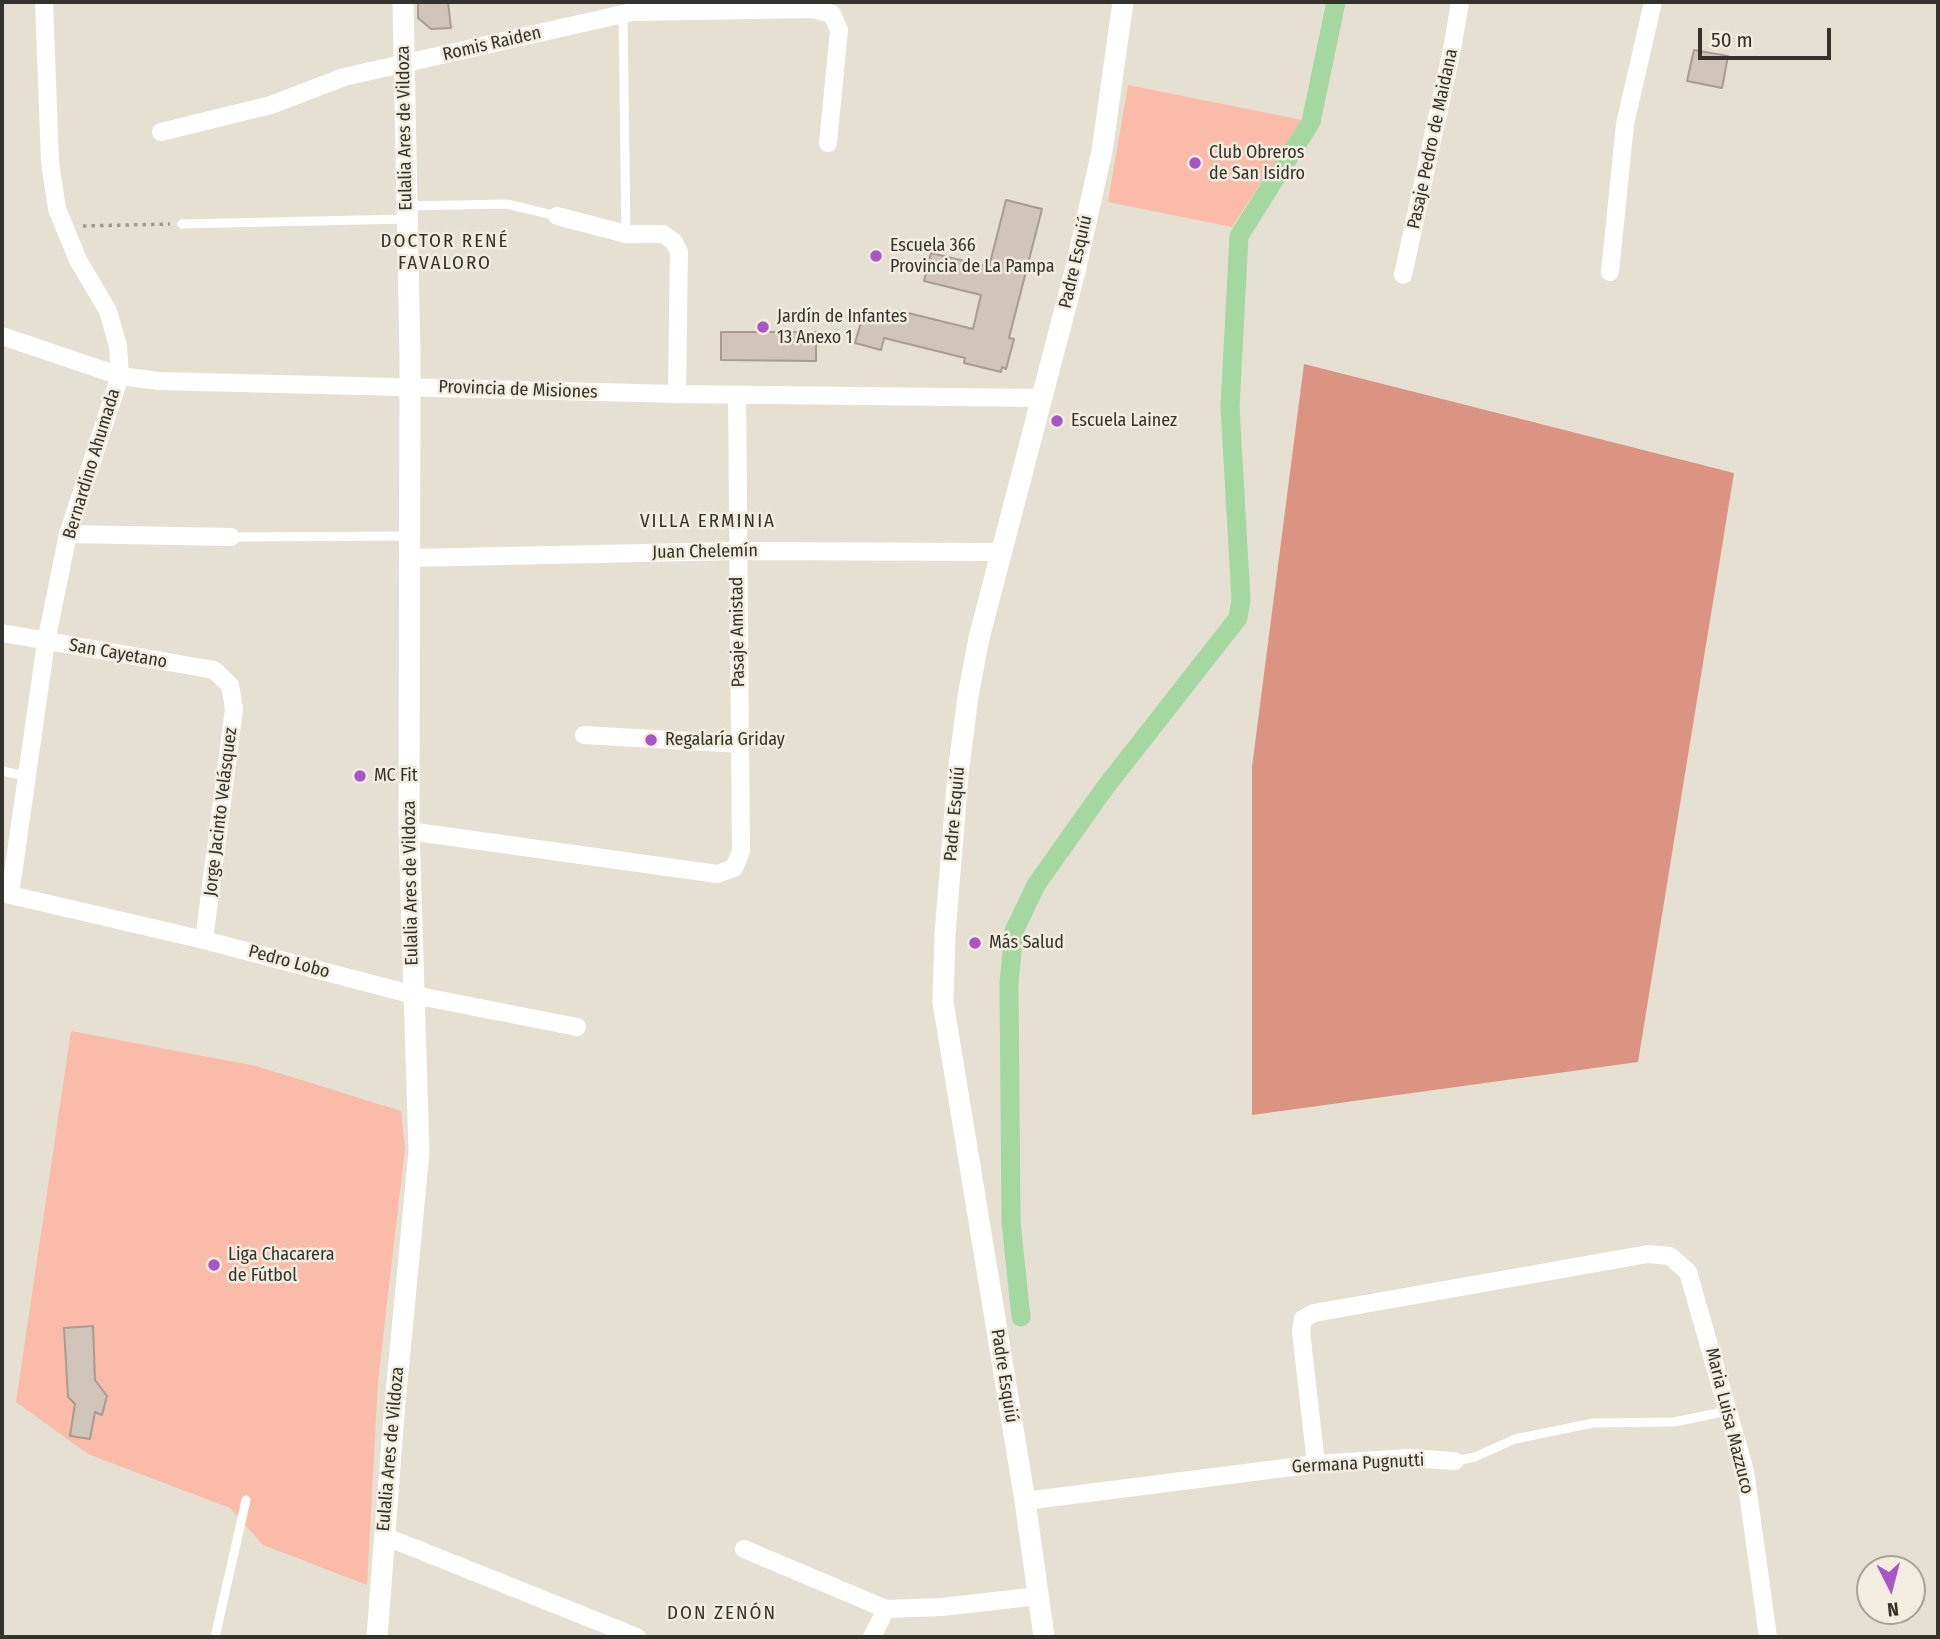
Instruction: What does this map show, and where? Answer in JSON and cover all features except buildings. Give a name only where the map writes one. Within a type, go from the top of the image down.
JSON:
[{"type":"street","name":"Bernardino Ahumada","points":[[6,894],[46,642],[68,534],[120,376],[118,346],[108,311],[78,260],[57,209],[51,162],[44,2]]},
{"type":"street","name":"Eulalia Ares de Vildoza","points":[[377,1637],[419,1152],[409,831],[410,387],[402,2]]},
{"type":"street","name":"Padre Esquiú","points":[[1044,1637],[1025,1501],[943,1002],[945,934],[958,774],[979,638],[1075,271],[1101,151],[1124,2]]},
{"type":"street","name":"Pasaje Pedro de Maidana","points":[[1403,275],[1460,2]]},
{"type":"street","points":[[1610,272],[1625,124],[1653,2]]},
{"type":"street","name":"Romis Raiden","points":[[161,132],[271,105],[344,77],[632,12],[813,9],[832,14],[839,30],[828,143]]},
{"type":"street","points":[[557,216],[626,234],[663,234],[674,242],[679,252],[677,394]]},
{"type":"street","name":"Provincia de Misiones","points":[[2,336],[120,376],[159,382],[677,394],[1042,398]]},
{"type":"street","name":"Pasaje Amistad","points":[[409,831],[717,874],[734,868],[741,850],[737,395]]},
{"type":"street","points":[[68,534],[232,537]]},
{"type":"street","name":"Juan Chelemín","points":[[410,558],[737,551],[1000,552]]},
{"type":"street","name":"San Cayetano","points":[[2,633],[214,670],[230,685]]},
{"type":"street","name":"Jorge Jacinto Velásquez","points":[[204,940],[234,709],[230,685]]},
{"type":"street","points":[[584,735],[740,744]]},
{"type":"street","name":"Pedro Lobo","points":[[6,894],[204,940],[414,995],[577,1027]]},
{"type":"street","name":"Maria Luisa Mazzuco","points":[[1315,1464],[1301,1331],[1303,1319],[1314,1313],[1621,1258],[1648,1254],[1670,1256],[1688,1272],[1745,1471],[1768,1637]]},
{"type":"street","name":"Germana Pugnutti","points":[[1025,1501],[1315,1464],[1409,1458],[1455,1461]]},
{"type":"street","points":[[384,1536],[637,1637]]},
{"type":"street","points":[[744,1549],[886,1609],[942,1607],[1038,1596]]},
{"type":"street","points":[[872,1637],[886,1609]]},
{"type":"lane","points":[[623,15],[626,234]]},
{"type":"lane","points":[[182,224],[406,213],[507,204],[557,216]]},
{"type":"lane","points":[[232,537],[410,536]]},
{"type":"lane","points":[[2,771],[26,776]]},
{"type":"lane","name":"Germana Pugnutti","points":[[1455,1461],[1475,1457],[1515,1439],[1593,1423],[1674,1422],[1728,1412]]},
{"type":"lane","points":[[215,1637],[246,1500]]},
{"type":"path","points":[[64,226],[182,224]]},
{"type":"shaded area","name":"Club Obreros de San Isidro","points":[[1128,85],[1302,120],[1232,227],[1108,202]]},
{"type":"shaded area","points":[[1304,364],[1734,473],[1638,1062],[1252,1115],[1252,767]]},
{"type":"shaded area","name":"Liga Chacarera de Fútbol","points":[[71,1031],[256,1066],[401,1111],[405,1148],[378,1381],[367,1585],[263,1545],[230,1508],[88,1454],[16,1402]]},
{"type":"waterway","points":[[1021,1317],[1011,1222],[1009,983],[1014,931],[1036,885],[1104,789],[1238,618],[1241,600],[1230,407],[1239,236],[1311,122],[1336,2]]},
{"type":"place","name":"Club Obreros de San Isidro","points":[[1195,163]]},
{"type":"place","name":"Escuela 366 Provincia de La Pampa","points":[[876,256]]},
{"type":"place","name":"Jardín de Infantes 13 Anexo 1","points":[[763,327]]},
{"type":"place","name":"Escuela Lainez","points":[[1057,421]]},
{"type":"place","name":"Regalaría Griday","points":[[651,740]]},
{"type":"place","name":"MC Fit","points":[[360,776]]},
{"type":"place","name":"Más Salud","points":[[975,943]]},
{"type":"place","name":"Liga Chacarera de Fútbol","points":[[214,1265]]},
{"type":"district","name":"DOCTOR RENÉ FAVALORO","points":[[445,253]]},
{"type":"district","name":"VILLA ERMINIA","points":[[708,522]]},
{"type":"district","name":"DON ZENÓN","points":[[722,1614]]}]
